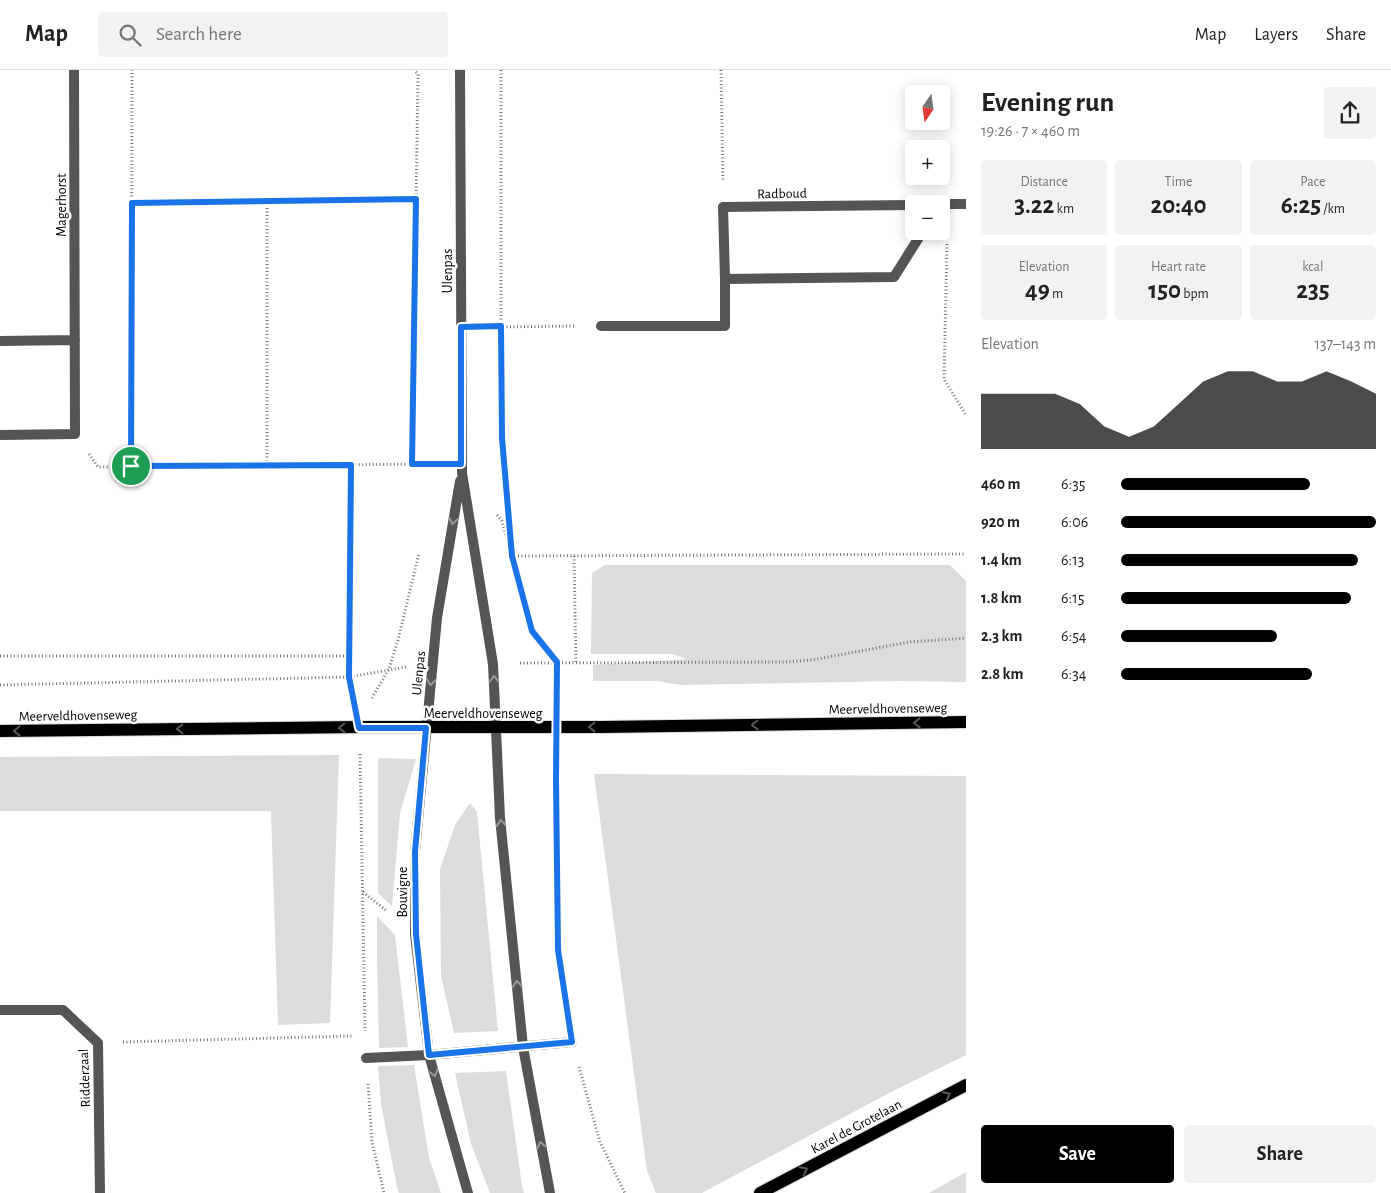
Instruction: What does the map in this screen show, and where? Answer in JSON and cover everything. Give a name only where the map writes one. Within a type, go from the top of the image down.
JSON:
[{"type":"main road","name":"Meerveldhovenseweg","points":[[0,731],[556,728],[966,722]]},
{"type":"main road","name":"Karel de Grotelaan","points":[[760,1193],[966,1085]]},
{"type":"street","name":"Magerhorst","points":[[74,70],[76,434]]},
{"type":"street","name":"Ulenpas","points":[[426,728],[437,618],[461,468],[460,70]]},
{"type":"street","points":[[950,204],[966,204]]},
{"type":"street","name":"Radboud","points":[[723,207],[905,205]]},
{"type":"street","points":[[601,326],[726,326],[723,207]]},
{"type":"street","points":[[724,279],[894,277],[917,240]]},
{"type":"street","points":[[0,342],[75,340]]},
{"type":"street","points":[[0,435],[76,434]]},
{"type":"street","name":"Ulenpas","points":[[461,468],[493,664],[496,728]]},
{"type":"street","name":"Bouvigne","points":[[426,728],[415,852],[416,934],[429,1055],[468,1193]]},
{"type":"street","points":[[496,728],[500,818],[523,1046],[550,1193]]},
{"type":"street","name":"Ridderzaal","points":[[0,1010],[63,1010],[98,1043],[100,1193]]},
{"type":"street","points":[[366,1058],[429,1055],[572,1042]]},
{"type":"path","points":[[131,466],[132,70]]},
{"type":"path","points":[[412,464],[418,74],[414,70]]},
{"type":"path","points":[[501,70],[502,438],[512,556]]},
{"type":"path","points":[[721,70],[723,207]]},
{"type":"path","points":[[132,203],[416,199]]},
{"type":"path","points":[[267,201],[267,466]]},
{"type":"path","points":[[945,240],[944,379],[966,415]]},
{"type":"path","points":[[461,327],[601,326]]},
{"type":"path","points":[[76,434],[98,467],[412,464],[461,468]]},
{"type":"path","points":[[351,465],[349,677],[359,728],[362,892]]},
{"type":"path","points":[[496,514],[502,521],[532,631],[557,662],[558,950],[572,1042],[600,1142],[624,1193]]},
{"type":"path","points":[[512,556],[966,554]]},
{"type":"path","points":[[574,556],[576,663]]},
{"type":"path","points":[[557,662],[785,662],[812,660],[909,642],[966,638]]},
{"type":"path","points":[[0,656],[349,656]]},
{"type":"path","points":[[0,685],[349,677],[389,669],[374,693],[359,728]]},
{"type":"path","points":[[98,1043],[355,1036]]},
{"type":"shaded area","points":[[605,565],[950,565],[966,581],[966,682],[900,681],[681,685],[656,681],[593,681],[593,665],[687,659],[672,654],[591,654],[592,573]]},
{"type":"shaded area","points":[[339,755],[330,1023],[278,1025],[271,811],[0,811],[0,757]]},
{"type":"shaded area","points":[[378,758],[416,759],[400,813],[392,906],[378,893]]},
{"type":"shaded area","points":[[594,774],[966,776],[966,1055],[891,1092],[702,1193],[656,1193],[647,1171]]},
{"type":"shaded area","points":[[470,803],[477,812],[498,1031],[454,1033],[441,976],[440,869],[455,825]]},
{"type":"shaded area","points":[[377,916],[395,935],[408,1047],[379,1048]]},
{"type":"shaded area","points":[[414,1065],[429,1158],[441,1193],[399,1193],[397,1187],[381,1104],[378,1066]]},
{"type":"shaded area","points":[[506,1071],[524,1193],[490,1193],[471,1144],[455,1073]]},
{"type":"shaded area","points":[[966,1172],[966,1193],[929,1193]]},
{"type":"route","points":[[416,199],[412,464],[461,464],[461,327],[501,326],[502,438],[512,556],[532,631],[557,662],[558,950],[572,1042],[429,1055],[416,934],[415,852],[426,728],[359,728],[349,677],[351,465],[131,466],[132,203],[416,199]]}]
